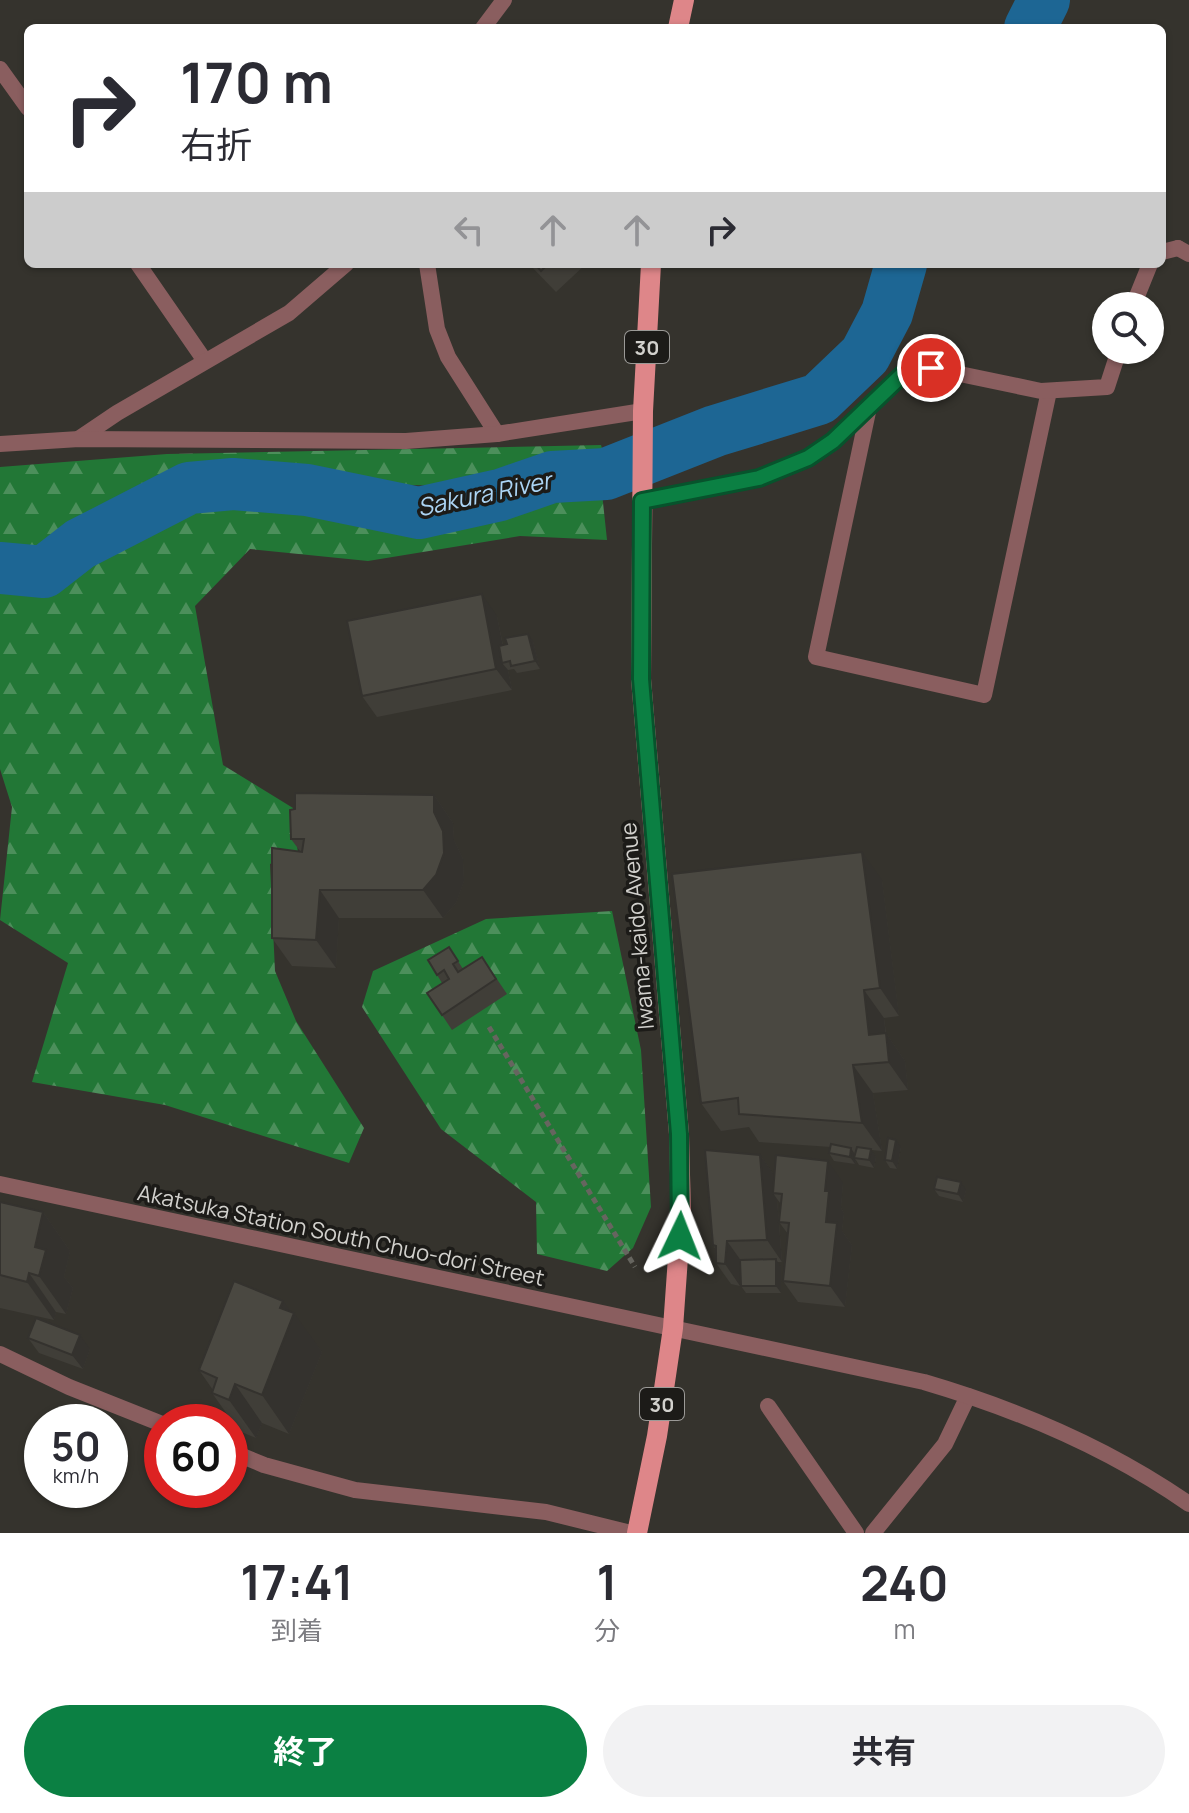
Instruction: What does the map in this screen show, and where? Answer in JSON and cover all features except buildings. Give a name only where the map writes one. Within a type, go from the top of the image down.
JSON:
[{"type":"main road","points":[[679,24],[684,0]]},
{"type":"main road","name":"Iwama-kaido Avenue","points":[[637,1533],[657,1436],[673,1328],[681,1215],[681,1174],[641,679],[643,421],[651,268]]},
{"type":"street","points":[[486,24],[504,0]]},
{"type":"street","points":[[0,69],[24,102]]},
{"type":"street","points":[[141,268],[205,361]]},
{"type":"street","points":[[79,439],[289,313],[341,268]]},
{"type":"street","points":[[428,268],[437,329],[448,357],[497,434]]},
{"type":"street","points":[[1139,292],[1148,268]]},
{"type":"street","points":[[642,495],[759,478],[808,458],[833,441],[904,373],[931,368],[1049,391],[1107,387],[1114,364]]},
{"type":"street","points":[[869,407],[816,657],[984,695],[1049,391]]},
{"type":"street","points":[[0,444],[79,439],[406,441],[643,421]]},
{"type":"street","name":"Akatsuka Station South Chuo-dori Street","points":[[0,1184],[904,1377],[968,1396],[1103,1453],[1189,1504]]},
{"type":"street","points":[[0,1354],[69,1387],[144,1417]]},
{"type":"street","points":[[873,1533],[945,1444],[968,1396]]},
{"type":"street","points":[[768,1406],[856,1533]]},
{"type":"street","points":[[248,1458],[355,1490],[546,1512],[631,1533]]},
{"type":"path","points":[[489,1027],[635,1267]]},
{"type":"green space","points":[[601,445],[604,455],[510,471],[463,486],[406,485],[275,468],[224,466],[191,473],[49,546],[20,547],[0,542],[0,467],[167,454]]},
{"type":"green space","points":[[602,493],[607,540],[520,536],[368,561],[250,549],[195,606],[223,765],[293,808],[298,854],[270,864],[275,971],[296,1021],[364,1128],[349,1163],[165,1105],[32,1082],[68,963],[0,920],[12,807],[0,769],[0,590],[29,595],[65,585],[101,550],[194,509],[250,503],[295,506],[409,529],[512,516],[555,496]]},
{"type":"green space","points":[[612,911],[641,1050],[651,1207],[633,1248],[607,1271],[537,1254],[536,1202],[441,1129],[362,1007],[373,971],[486,919]]},
{"type":"waterway","name":"Sakura River","points":[[1032,24],[1044,0]]},
{"type":"waterway","name":"Sakura River","points":[[0,568],[44,572],[80,544],[189,488],[233,484],[307,490],[419,513],[500,495],[552,477],[606,474],[715,431],[819,399],[865,355],[887,313],[900,268]]},
{"type":"route","points":[[680,1236],[679,1134],[641,679],[642,501],[759,478],[808,458],[833,441],[904,373],[931,368]]}]
